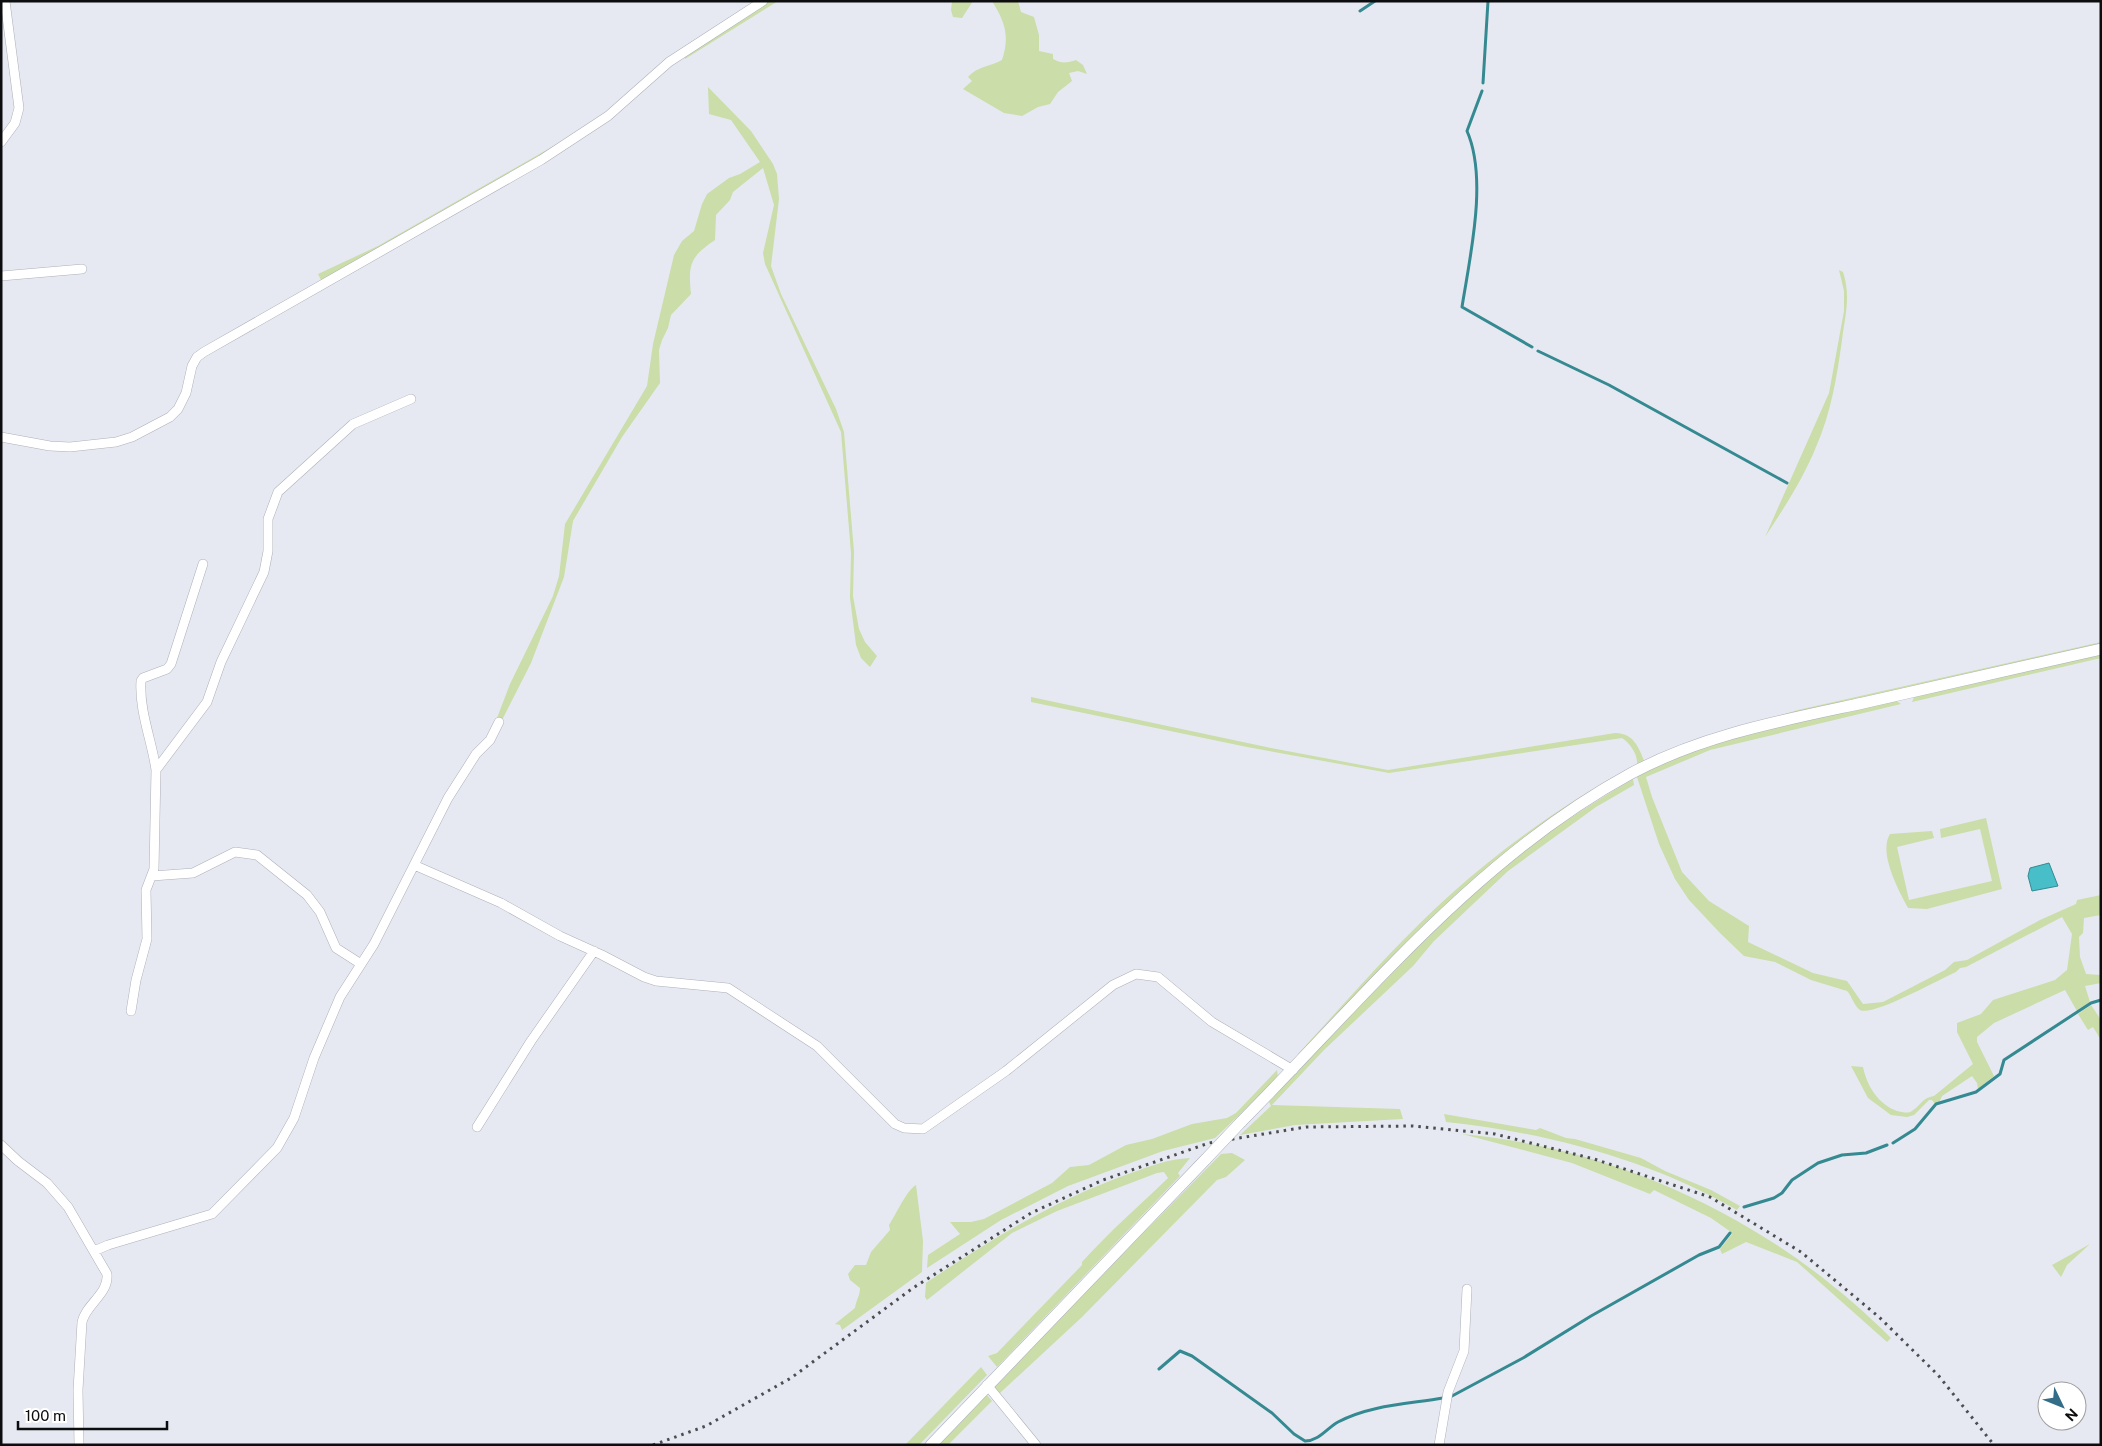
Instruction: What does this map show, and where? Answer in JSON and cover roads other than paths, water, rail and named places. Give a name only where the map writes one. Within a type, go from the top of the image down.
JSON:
[{"type":"main road","points":[[931,1445],[1390,969],[1483,878],[1556,822],[1632,773],[1682,751],[1757,726],[2101,649]]},
{"type":"street","points":[[1,142],[15,124],[19,108],[5,1]]},
{"type":"street","points":[[1,436],[50,446],[96,445],[132,437],[170,417],[183,400],[197,357],[204,352],[542,160],[608,116],[648,78],[681,53],[763,1]]},
{"type":"street","points":[[1,276],[82,269]]},
{"type":"street","points":[[156,770],[207,702],[221,662],[264,572],[268,551],[268,519],[278,492],[353,424],[411,398]]},
{"type":"street","points":[[131,1011],[136,980],[147,939],[146,890],[154,869],[156,770],[153,750],[148,739],[141,681],[167,669],[171,664],[203,564]]},
{"type":"street","points":[[94,1251],[108,1245],[212,1214],[258,1170],[287,1133],[314,1058],[340,997],[374,944],[448,798],[476,754],[490,740],[499,722]]},
{"type":"street","points":[[152,876],[193,873],[235,852],[257,855],[307,895],[320,912],[336,948],[361,964]]},
{"type":"street","points":[[414,865],[501,903],[560,936],[644,977],[728,988],[817,1046],[895,1124],[913,1130],[923,1129],[937,1120],[1006,1071],[1112,985],[1136,974],[1158,977],[1212,1022],[1293,1070]]},
{"type":"street","points":[[477,1127],[531,1041],[594,951]]},
{"type":"street","points":[[1,1145],[61,1198],[104,1267],[107,1280],[106,1286],[84,1312],[82,1322],[78,1390],[79,1445]]},
{"type":"street","points":[[1439,1445],[1448,1392],[1464,1351],[1467,1289]]},
{"type":"street","points":[[987,1385],[1036,1445]]},
{"type":"water","points":[[2049,863],[2058,886],[2032,891],[2028,876],[2030,868]]},
{"type":"waterway","points":[[1360,11],[1375,1]]},
{"type":"waterway","points":[[1483,83],[1488,1]]},
{"type":"waterway","points":[[1482,91],[1467,131],[1473,150],[1477,194],[1473,242],[1462,307],[1532,347]]},
{"type":"waterway","points":[[1538,351],[1609,385],[1787,483]]},
{"type":"waterway","points":[[1893,1143],[1915,1129],[1936,1104],[1976,1092],[2000,1074],[2004,1060],[2091,1003],[2101,1000]]},
{"type":"waterway","points":[[1744,1207],[1774,1198],[1782,1193],[1792,1180],[1818,1163],[1842,1155],[1866,1153],[1887,1145]]},
{"type":"waterway","points":[[1452,1396],[1523,1358],[1591,1316],[1699,1255],[1719,1247],[1730,1233]]},
{"type":"waterway","points":[[1159,1369],[1180,1351],[1192,1356],[1272,1413],[1294,1434],[1305,1441],[1315,1439],[1338,1422],[1350,1416],[1389,1406],[1443,1398]]},
{"type":"railway","points":[[653,1445],[706,1426],[791,1378],[913,1288],[1031,1213],[1103,1180],[1209,1143],[1306,1127],[1413,1126],[1495,1134],[1594,1159],[1710,1197],[1801,1252],[1879,1317],[1938,1375],[1994,1445]]}]
